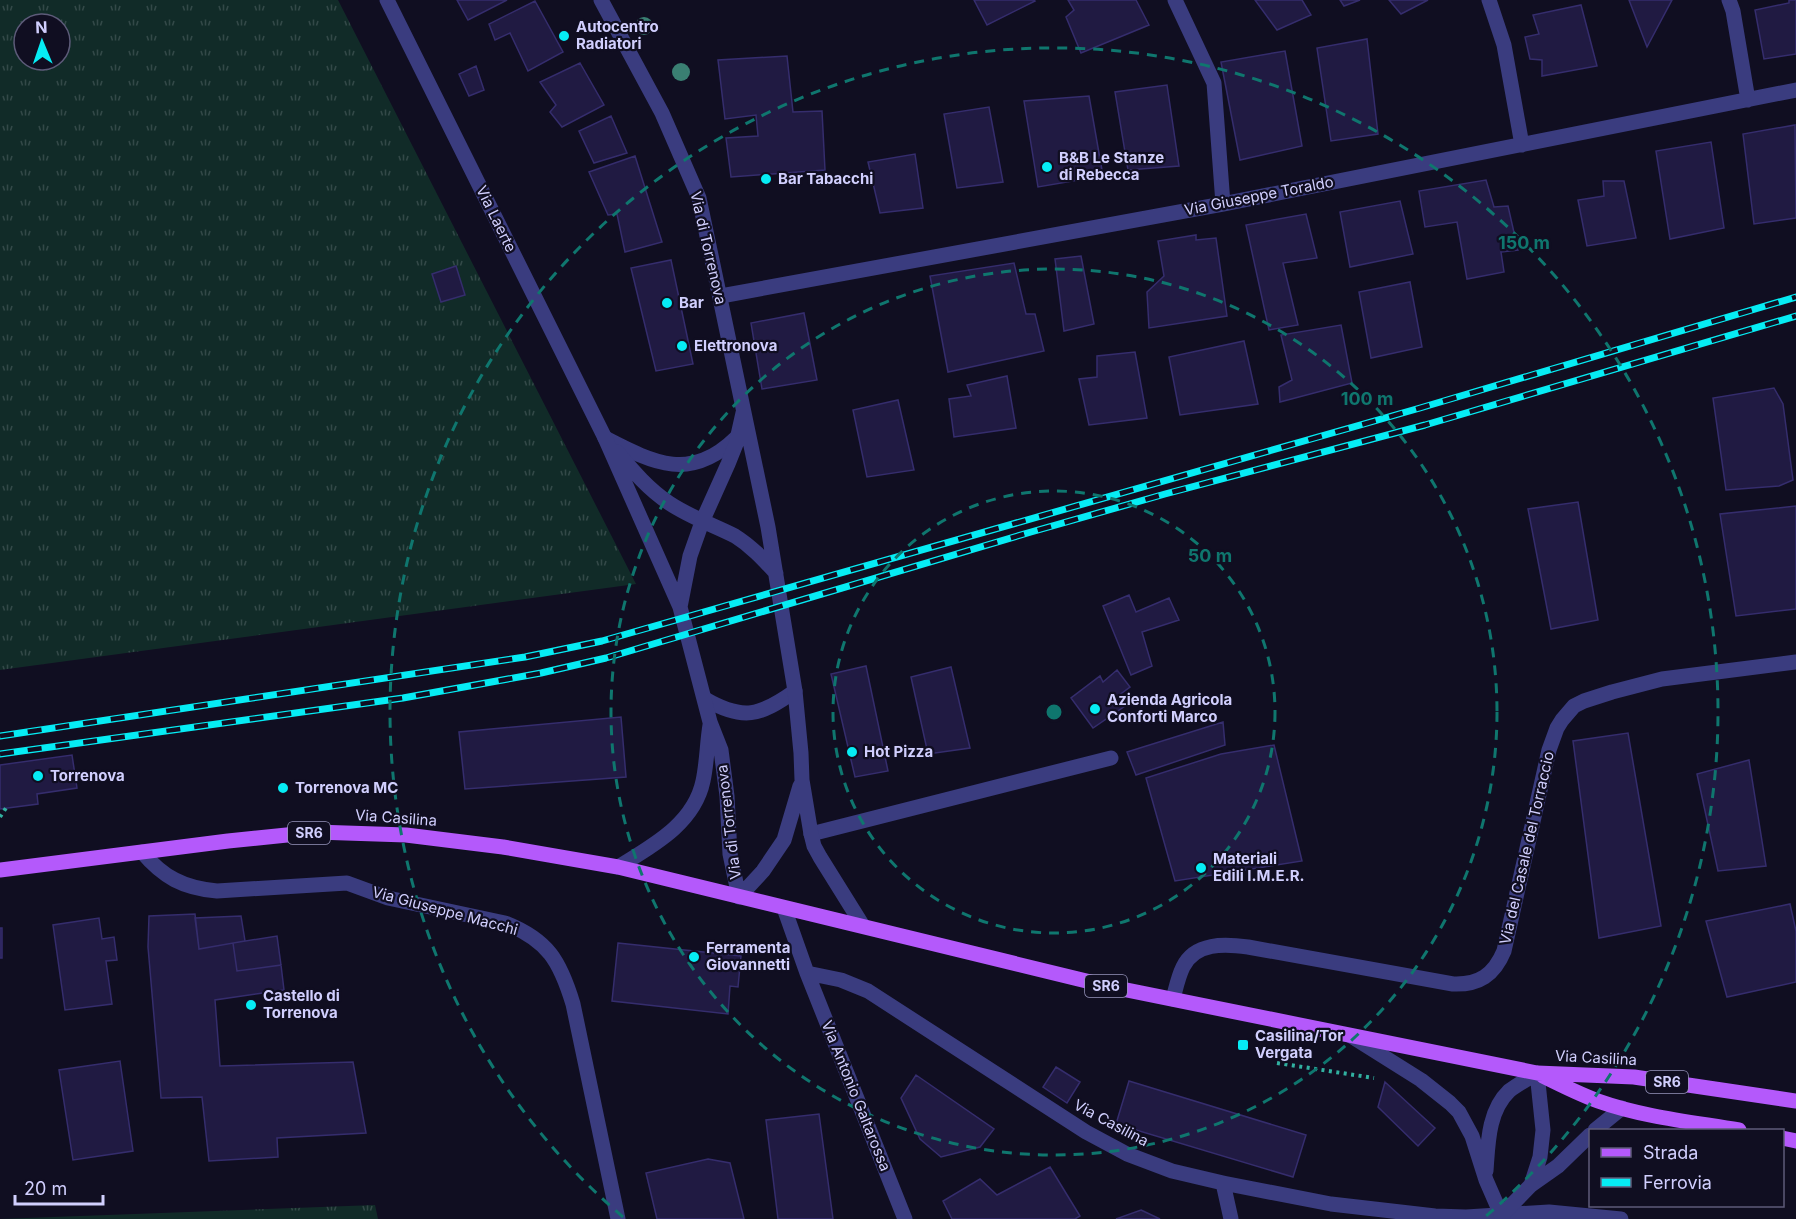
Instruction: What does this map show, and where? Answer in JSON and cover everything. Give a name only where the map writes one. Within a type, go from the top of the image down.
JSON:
[{"type":"main road","name":"Via Casilina","points":[[0,870],[316,832],[377,833],[503,847],[618,867],[1107,986],[1538,1073],[1634,1077],[1796,1101]]},
{"type":"main road","name":"Via Casilina","points":[[1538,1073],[1578,1093],[1622,1108],[1727,1129]]},
{"type":"street","name":"Via Laerte","points":[[387,0],[605,438]]},
{"type":"street","name":"Via di Torrenova","points":[[601,0],[662,113],[699,198],[744,407],[776,573],[795,691],[802,780],[814,846],[863,926]]},
{"type":"street","points":[[1175,0],[1214,83],[1223,204]]},
{"type":"street","points":[[1489,0],[1504,45],[1522,145]]},
{"type":"street","points":[[1729,0],[1733,11],[1748,100]]},
{"type":"street","name":"Via Giuseppe Toraldo","points":[[721,296],[1223,204],[1796,90]]},
{"type":"street","name":"Via di Torrenova","points":[[739,897],[730,854],[727,796],[721,750],[710,722],[680,607],[690,556],[702,522],[728,464],[744,407]]},
{"type":"street","points":[[605,438],[651,460],[677,464],[700,461],[714,456],[737,437]]},
{"type":"street","points":[[605,438],[644,484],[668,503],[736,537],[776,573]]},
{"type":"street","points":[[605,438],[680,607]]},
{"type":"street","name":"Via del Casale del Torraccio","points":[[1173,999],[1185,964],[1200,950],[1219,945],[1248,947],[1453,984],[1474,982],[1484,978],[1494,970],[1504,951],[1549,750],[1557,728],[1568,711],[1584,701],[1662,679],[1796,662]]},
{"type":"street","points":[[705,699],[731,712],[753,712],[772,706],[795,691]]},
{"type":"street","name":"Via di Torrenova","points":[[618,867],[662,839],[690,812],[703,780],[710,722]]},
{"type":"street","points":[[812,834],[1111,758]]},
{"type":"street","name":"Via di Torrenova","points":[[739,897],[763,872],[784,840],[802,780]]},
{"type":"street","name":"Via Giuseppe Macchi","points":[[142,852],[160,872],[195,888],[217,891],[346,883],[388,898],[506,923],[543,944],[563,974],[573,1004],[618,1219]]},
{"type":"street","points":[[784,908],[807,973]]},
{"type":"street","name":"Via Casilina","points":[[807,973],[841,980],[868,991],[1071,1124],[1121,1151],[1172,1171],[1331,1204],[1435,1216],[1502,1217],[1549,1212],[1621,1219]]},
{"type":"street","name":"Via Antonio Galtarossa","points":[[807,973],[905,1219]]},
{"type":"street","points":[[1351,1036],[1421,1080],[1450,1102],[1459,1112],[1472,1136],[1486,1180],[1502,1217],[1532,1185],[1558,1166],[1589,1136]]},
{"type":"street","points":[[1486,1180],[1488,1146],[1497,1108],[1509,1091],[1538,1073],[1543,1130],[1540,1157],[1532,1185]]},
{"type":"street","points":[[1597,1129],[1622,1108]]},
{"type":"street","points":[[1223,1183],[1231,1219]]},
{"type":"path","points":[[0,817],[6,808]]},
{"type":"path","points":[[1277,1063],[1380,1080]]},
{"type":"green space","points":[[0,0],[338,0],[636,584],[0,670]]},
{"type":"green space","points":[[375,1205],[378,1219],[0,1219]]},
{"type":"building","points":[[457,0],[507,0],[468,20]]},
{"type":"building","points":[[974,0],[1034,0],[1035,1],[987,25]]},
{"type":"building","points":[[1068,0],[1136,0],[1149,25],[1081,53],[1066,17],[1074,10]]},
{"type":"building","points":[[1255,0],[1302,0],[1311,15],[1277,30]]},
{"type":"building","points":[[1340,0],[1360,0],[1344,6]]},
{"type":"building","points":[[1389,0],[1428,0],[1401,14]]},
{"type":"building","points":[[1629,0],[1672,0],[1647,47]]},
{"type":"building","points":[[1789,0],[1796,0],[1796,54],[1764,59],[1755,10],[1789,3]]},
{"type":"building","points":[[535,1],[563,52],[528,71],[510,33],[495,40],[489,24]]},
{"type":"building","points":[[1581,5],[1597,66],[1542,76],[1542,60],[1530,59],[1525,37],[1539,34],[1533,15]]},
{"type":"building","points":[[1367,39],[1378,134],[1331,141],[1317,48]]},
{"type":"building","points":[[1285,51],[1302,146],[1240,160],[1221,62]]},
{"type":"building","points":[[787,56],[793,112],[822,111],[825,170],[731,177],[726,138],[758,136],[756,115],[725,119],[718,60]]},
{"type":"building","points":[[580,63],[604,105],[562,127],[550,112],[556,105],[540,82]]},
{"type":"building","points":[[476,66],[484,90],[469,96],[459,74]]},
{"type":"building","points":[[1167,85],[1179,166],[1128,170],[1115,92]]},
{"type":"building","points":[[1089,96],[1103,176],[1038,187],[1024,101]]},
{"type":"building","points":[[989,107],[1003,182],[957,188],[944,114]]},
{"type":"building","points":[[611,116],[627,153],[594,163],[579,131]]},
{"type":"building","points":[[1795,125],[1796,218],[1754,224],[1743,134]]},
{"type":"building","points":[[1711,142],[1724,228],[1670,239],[1656,151]]},
{"type":"building","points":[[915,154],[923,208],[880,213],[868,162]]},
{"type":"building","points":[[635,156],[662,242],[625,252],[617,214],[608,215],[589,172]]},
{"type":"building","points":[[1486,180],[1494,207],[1508,206],[1518,250],[1501,252],[1504,272],[1467,279],[1457,222],[1425,227],[1419,191]]},
{"type":"building","points":[[1603,181],[1624,181],[1636,238],[1587,246],[1578,200],[1604,196]]},
{"type":"building","points":[[1400,201],[1413,254],[1350,267],[1340,212]]},
{"type":"building","points":[[1306,214],[1317,258],[1283,263],[1298,325],[1269,330],[1246,225]]},
{"type":"building","points":[[1196,235],[1196,240],[1216,238],[1227,316],[1149,328],[1147,292],[1164,276],[1158,241]]},
{"type":"building","points":[[1081,256],[1094,324],[1064,331],[1055,259]]},
{"type":"building","points":[[671,260],[693,364],[656,371],[631,268]]},
{"type":"building","points":[[1014,263],[1026,314],[1035,314],[1044,351],[948,372],[930,276]]},
{"type":"building","points":[[456,266],[465,295],[441,302],[432,274]]},
{"type":"building","points":[[1410,282],[1422,347],[1371,358],[1359,292]]},
{"type":"building","points":[[804,313],[817,380],[762,389],[751,323]]},
{"type":"building","points":[[1341,325],[1352,383],[1280,402],[1279,387],[1292,380],[1281,335]]},
{"type":"building","points":[[1244,341],[1258,404],[1180,415],[1169,357]]},
{"type":"building","points":[[1135,352],[1147,418],[1089,425],[1079,379],[1097,377],[1097,356]]},
{"type":"building","points":[[1007,376],[1016,428],[954,437],[949,399],[971,396],[967,385]]},
{"type":"building","points":[[1774,388],[1783,404],[1793,480],[1779,486],[1726,490],[1713,398]]},
{"type":"building","points":[[898,400],[914,470],[867,477],[853,410]]},
{"type":"building","points":[[1578,502],[1598,620],[1551,629],[1528,509]]},
{"type":"building","points":[[1796,506],[1796,609],[1736,616],[1720,514]]},
{"type":"building","points":[[1129,595],[1136,612],[1169,598],[1179,620],[1142,632],[1152,666],[1131,675],[1103,606]]},
{"type":"building","points":[[866,666],[888,771],[855,777],[831,674]]},
{"type":"building","points":[[951,667],[970,748],[928,754],[911,677]]},
{"type":"building","points":[[1117,670],[1130,687],[1118,696],[1125,706],[1093,728],[1071,698],[1100,676],[1103,682]]},
{"type":"building","points":[[621,717],[626,777],[465,789],[459,732]]},
{"type":"building","points":[[1223,722],[1225,745],[1136,775],[1127,752]]},
{"type":"building","points":[[1628,733],[1661,926],[1599,938],[1573,741]]},
{"type":"building","points":[[1274,745],[1302,861],[1175,881],[1146,778],[1221,754]]},
{"type":"building","name":"Torrenova","points":[[72,755],[77,788],[37,794],[38,804],[0,809],[0,765]]},
{"type":"building","points":[[1749,760],[1766,866],[1718,871],[1697,774]]},
{"type":"building","points":[[1790,904],[1796,931],[1796,982],[1727,997],[1706,921]]},
{"type":"building","points":[[195,914],[199,949],[233,943],[237,971],[281,965],[284,990],[215,1000],[220,1066],[353,1062],[366,1133],[277,1138],[278,1157],[209,1161],[202,1097],[161,1098],[148,947],[149,916]]},
{"type":"building","points":[[241,916],[245,941],[199,949],[195,918]]},
{"type":"building","points":[[99,918],[102,939],[114,937],[117,960],[106,961],[112,1004],[65,1010],[53,925]]},
{"type":"building","points":[[0,928],[2,928],[2,958],[0,958]]},
{"type":"building","points":[[277,936],[281,965],[237,971],[233,943]]},
{"type":"building","points":[[618,943],[741,956],[738,987],[730,986],[728,1014],[612,1001]]},
{"type":"building","points":[[120,1061],[133,1151],[73,1160],[59,1070]]},
{"type":"building","points":[[1056,1067],[1080,1082],[1067,1103],[1043,1087]]},
{"type":"building","points":[[916,1075],[994,1129],[980,1147],[941,1157],[920,1139],[901,1098]]},
{"type":"building","points":[[1129,1081],[1306,1135],[1293,1177],[1116,1124]]},
{"type":"building","points":[[1385,1082],[1435,1128],[1418,1146],[1378,1107]]},
{"type":"building","points":[[819,1114],[833,1219],[778,1219],[766,1120]]},
{"type":"building","points":[[708,1159],[730,1163],[744,1219],[657,1219],[646,1173]]},
{"type":"building","points":[[1050,1167],[1080,1216],[1075,1219],[952,1219],[943,1201],[980,1179],[997,1195]]},
{"type":"building","points":[[1141,1210],[1160,1219],[1116,1219]]},
{"type":"railway","points":[[0,736],[525,657],[602,641],[1420,408],[1796,297]]},
{"type":"railway","points":[[0,754],[403,698],[541,673],[606,658],[1031,532],[1425,425],[1796,316]]},
{"type":"place","name":"Autocentro Radiatori","points":[[564,36]]},
{"type":"place","name":"B&B Le Stanze di Rebecca","points":[[1047,167]]},
{"type":"place","name":"Bar Tabacchi","points":[[766,179]]},
{"type":"place","name":"Bar","points":[[667,303]]},
{"type":"place","name":"Elettronova","points":[[682,346]]},
{"type":"place","name":"Azienda Agricola Conforti Marco","points":[[1095,709]]},
{"type":"place","name":"Hot Pizza","points":[[852,752]]},
{"type":"place","name":"Torrenova","points":[[38,776]]},
{"type":"place","name":"Torrenova MC","points":[[283,788]]},
{"type":"place","name":"Materiali Edili I.M.E.R.","points":[[1201,868]]},
{"type":"place","name":"Ferramenta Giovannetti","points":[[694,957]]},
{"type":"place","name":"Castello di Torrenova","points":[[251,1005]]},
{"type":"place","name":"Casilina/Tor Vergata","points":[[1243,1045]]}]
